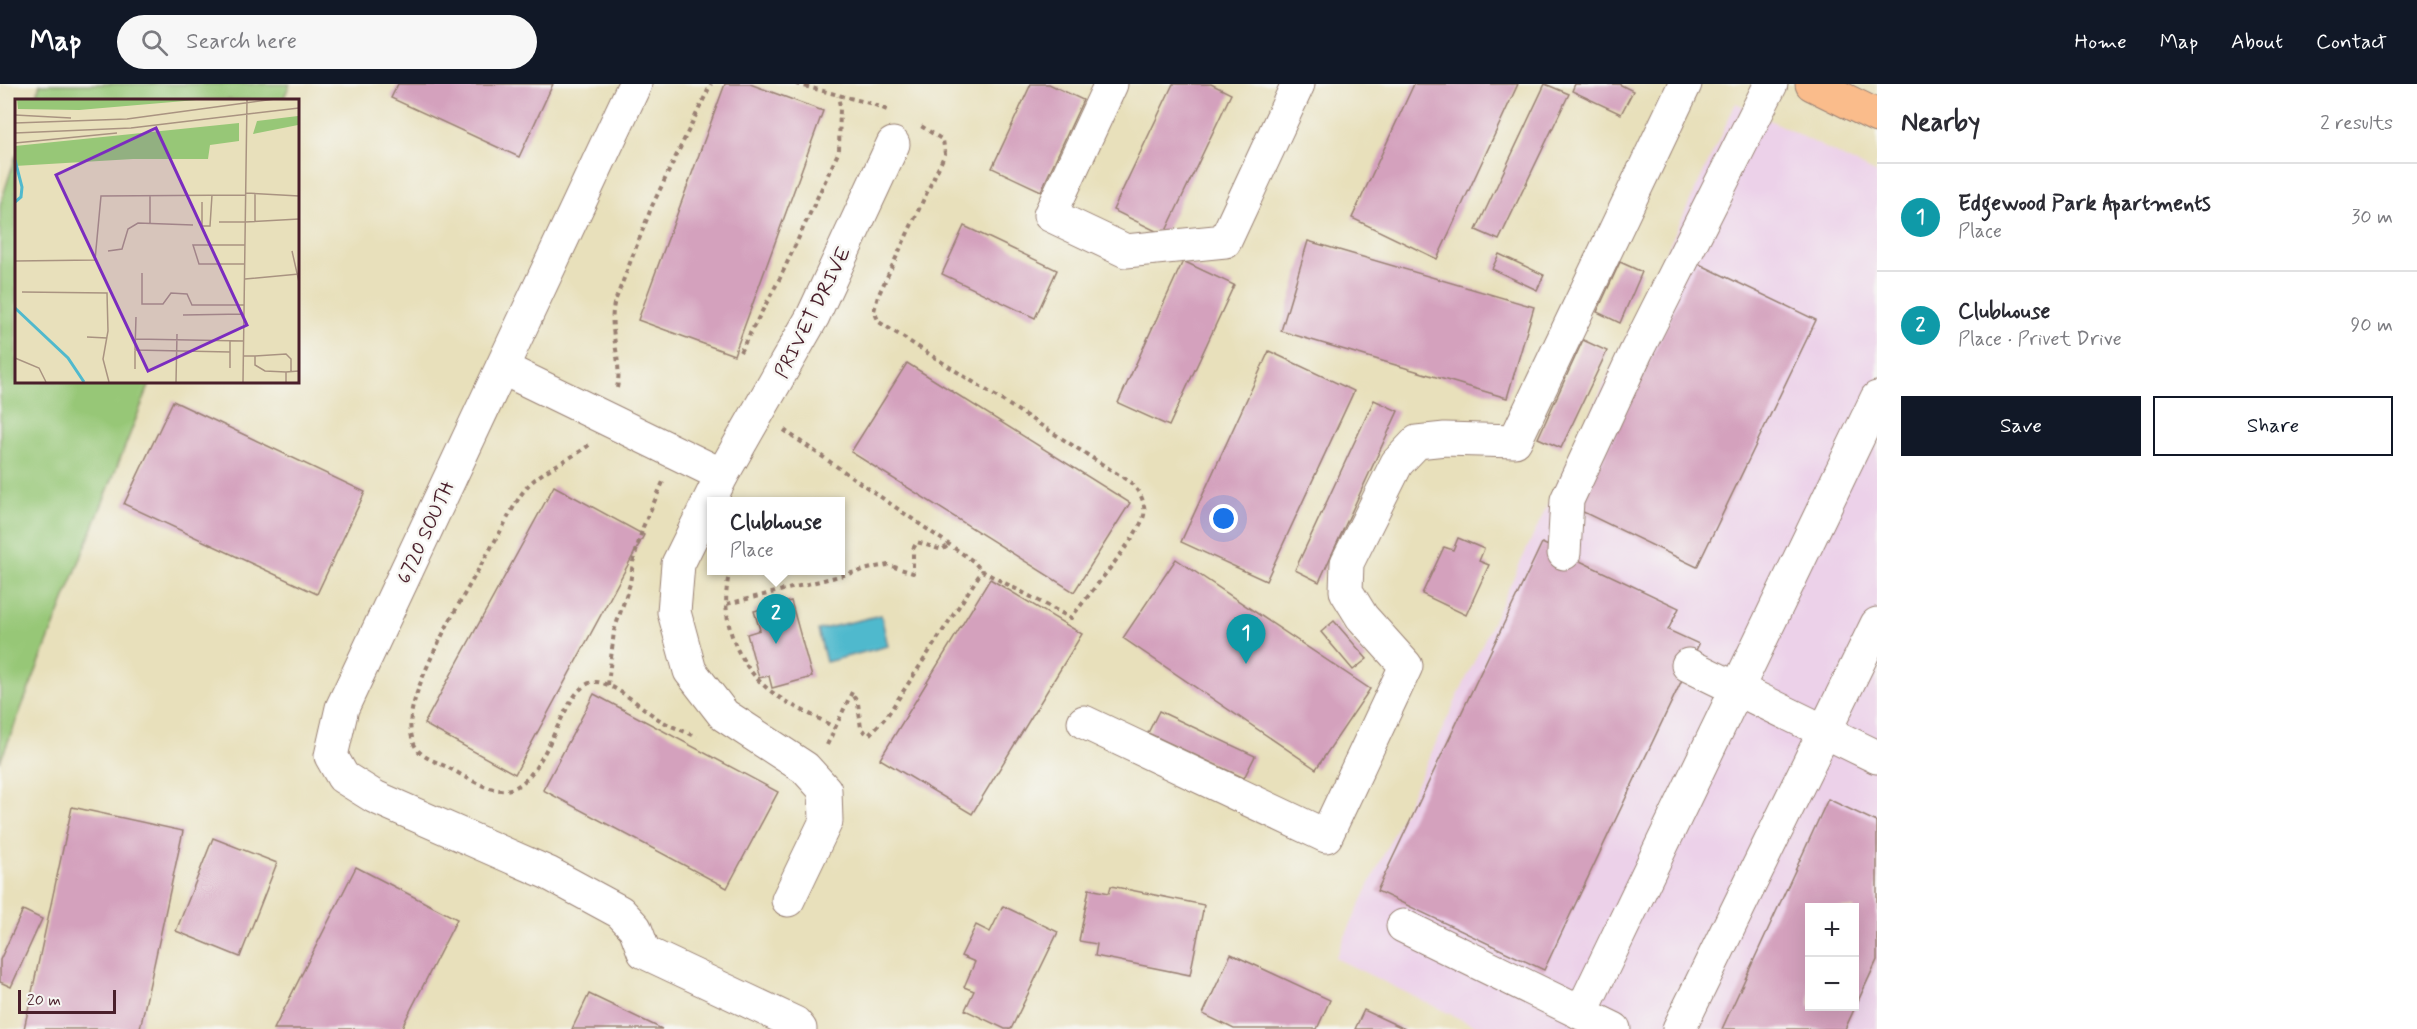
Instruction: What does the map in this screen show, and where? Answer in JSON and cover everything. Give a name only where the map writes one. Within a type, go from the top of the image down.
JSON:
[{"type":"main road","points":[[1812,84],[1877,116]]},
{"type":"street","name":"6720 SOUTH","points":[[635,84],[342,708],[330,756],[343,777],[375,796],[549,873],[620,912],[635,928],[644,952],[795,1023],[800,1029]]},
{"type":"street","points":[[1111,84],[1050,215],[1126,251],[1225,241],[1298,84]]},
{"type":"street","points":[[1084,722],[1326,836],[1406,666],[1362,617],[1346,591],[1347,563],[1397,463],[1417,442],[1445,439],[1515,441],[1684,84]]},
{"type":"street","points":[[1564,553],[1567,500],[1636,352],[1771,84]]},
{"type":"street","name":"PRIVET DRIVE","points":[[711,497],[813,316],[899,126]]},
{"type":"street","points":[[502,368],[722,475]]},
{"type":"street","points":[[1581,1013],[1877,398]]},
{"type":"street","name":"PRIVET DRIVE","points":[[707,505],[678,564],[674,612],[690,671],[724,716],[805,768],[825,790],[826,821],[788,900]]},
{"type":"street","points":[[1679,1029],[1877,624]]},
{"type":"street","points":[[1688,665],[1877,757]]},
{"type":"street","points":[[1403,926],[1614,1029]]},
{"type":"path","points":[[796,84],[873,104],[899,126],[943,140],[945,154],[878,297],[874,311],[879,322],[1130,482],[1142,494],[1144,514],[1137,531],[1071,618],[1025,594]]},
{"type":"path","points":[[740,352],[780,278],[839,151],[840,106],[838,96]]},
{"type":"path","points":[[759,413],[973,561],[982,571]]},
{"type":"path","points":[[608,685],[614,631],[630,584],[633,562],[643,527],[666,477]]},
{"type":"path","points":[[845,573],[888,565],[913,573],[913,549],[917,542],[942,550],[949,545]]},
{"type":"path","points":[[730,575],[727,604],[733,642],[745,666],[780,698],[835,728]]},
{"type":"path","points":[[727,604],[838,575]]},
{"type":"shaded area","points":[[1736,103],[1877,174],[1877,1029],[1481,1029],[1335,958]]},
{"type":"green space","points":[[40,84],[290,84],[283,99],[35,99]]},
{"type":"green space","points":[[15,158],[15,382],[151,382],[0,762],[0,205]]},
{"type":"water","points":[[881,615],[888,646],[826,662],[818,630]]},
{"type":"building","points":[[398,84],[553,84],[519,157],[391,98]]},
{"type":"building","points":[[725,84],[750,84],[823,111],[734,355],[638,320]]},
{"type":"building","points":[[1031,84],[1049,84],[1083,100],[1041,191],[992,168]]},
{"type":"building","points":[[1173,84],[1211,84],[1231,94],[1164,235],[1113,210]]},
{"type":"building","points":[[1414,84],[1518,84],[1437,259],[1352,218]]},
{"type":"building","points":[[1545,84],[1569,94],[1499,240],[1476,230]]},
{"type":"building","points":[[1575,84],[1619,84],[1633,91],[1621,114],[1572,91]]},
{"type":"building","points":[[964,226],[1057,270],[1035,318],[942,274]]},
{"type":"building","points":[[1308,241],[1534,307],[1507,398],[1281,331]]},
{"type":"building","points":[[1499,254],[1544,275],[1537,290],[1492,269]]},
{"type":"building","points":[[1183,261],[1234,285],[1169,426],[1118,403]]},
{"type":"building","points":[[1620,262],[1642,272],[1620,323],[1597,312]]},
{"type":"building","points":[[1697,263],[1816,320],[1697,567],[1579,510]]},
{"type":"building","points":[[1583,340],[1607,351],[1561,448],[1538,438]]},
{"type":"building","points":[[1269,351],[1354,391],[1266,581],[1181,542]]},
{"type":"building","points":[[907,363],[1130,503],[1074,592],[851,452]]},
{"type":"building","points":[[1374,400],[1398,411],[1319,582],[1295,570]]},
{"type":"building","points":[[173,401],[365,492],[317,594],[124,504]]},
{"type":"building","points":[[554,486],[644,535],[515,774],[424,724]]},
{"type":"building","points":[[1458,538],[1484,549],[1479,561],[1489,565],[1466,615],[1422,594],[1444,547],[1453,550]]},
{"type":"building","points":[[1542,543],[1679,608],[1668,630],[1699,644],[1544,970],[1377,891]]},
{"type":"building","points":[[1176,559],[1370,689],[1316,769],[1123,638]]},
{"type":"building","points":[[990,579],[1082,634],[972,814],[880,759]]},
{"type":"building","points":[[791,601],[812,677],[772,688],[769,676],[759,678],[747,634],[760,630],[754,611]]},
{"type":"building","points":[[1334,621],[1367,659],[1353,670],[1321,632]]},
{"type":"building","points":[[594,694],[778,792],[727,888],[543,790]]},
{"type":"building","points":[[1159,711],[1255,756],[1244,778],[1148,733]]},
{"type":"building","points":[[1828,799],[1877,822],[1877,960],[1859,999],[1859,903],[1805,903],[1805,1011],[1853,1011],[1845,1029],[1722,1029]]},
{"type":"building","points":[[72,807],[183,831],[140,1029],[24,1029]]},
{"type":"building","points":[[213,838],[277,863],[240,957],[176,931]]},
{"type":"building","points":[[356,867],[457,919],[402,1029],[274,1029]]},
{"type":"building","points":[[1111,886],[1204,905],[1190,975],[1095,956],[1097,944],[1079,941],[1089,889],[1109,893]]},
{"type":"building","points":[[1003,906],[1058,932],[1011,1029],[1005,1029],[965,1010],[974,991],[964,987],[975,962],[961,956],[976,925],[990,932]]},
{"type":"building","points":[[23,910],[42,919],[11,987],[0,982],[0,960]]},
{"type":"building","points":[[1231,954],[1330,1000],[1317,1029],[1234,1029],[1203,1014]]},
{"type":"building","points":[[589,994],[662,1029],[572,1029]]},
{"type":"building","points":[[1364,1010],[1405,1029],[1355,1029]]},
{"type":"place","name":"Clubhouse","points":[[776,644]]},
{"type":"place","name":"Edgewood Park Apartments","points":[[1246,664]]}]
